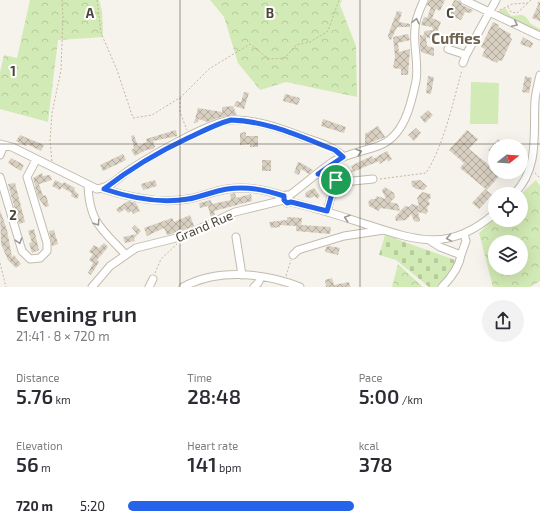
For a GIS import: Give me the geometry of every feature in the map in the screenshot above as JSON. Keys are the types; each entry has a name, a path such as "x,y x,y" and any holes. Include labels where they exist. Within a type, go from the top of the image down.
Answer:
{"street":[{"path":"287,198 343,157 380,146 392,137 401,126 408,114 416,78 416,18 424,0"},
{"path":"464,0 540,36"},
{"path":"463,63 496,0"},
{"path":"448,49 466,55"},
{"path":"519,187 531,169 534,150 535,98 540,75"},
{"path":"104,189 153,155 219,123 231,120 244,121 295,134 335,150 343,157"},
{"path":"0,155 2,145 97,189 104,189 122,195 156,201 188,199 227,189 248,187 264,189 406,237 429,240 456,237 464,234 488,218"},
{"path":"0,177 22,251 30,259 40,258 48,251 47,243 27,177 36,160"},
{"path":"318,174 343,182 373,180"},
{"path":"327,211 336,180"},
{"path":"88,185 89,200 95,220 125,254"},
{"name":"Grand Rue","path":"92,287 110,266 125,254 136,248 181,237 235,212 287,198"},
{"path":"293,255 298,250 344,236 384,230"},
{"path":"442,287 450,279 460,263 466,241 464,234"},
{"path":"236,237 242,275"},
{"path":"429,240 440,247 461,255"},
{"path":"183,287 215,277 242,275 285,281 300,287"},
{"path":"254,287 261,277"},
{"path":"149,287 153,279"}],"path":[{"path":"52,167 53,156 50,141 52,113 61,70 63,16 62,0"},
{"path":"97,0 101,33 117,70 133,118 152,115 180,98 209,69 250,44 269,59 285,58 296,45 310,42 328,31 339,0"},
{"path":"498,11 514,4 528,2 531,0"},
{"path":"538,4 539,0"},
{"path":"507,7 511,12 517,13 525,8 528,2"},
{"path":"373,180 426,173 432,164 444,129 463,63"},
{"path":"180,98 180,112 191,136"},
{"path":"531,169 540,178"},
{"path":"153,279 161,259 175,246 181,237"},
{"path":"285,281 293,255"},
{"path":"0,263 6,287"}],"green space":[{"path":"30,0 99,0 102,11 103,37 58,40 48,122 0,109 0,72 4,55 17,58"},
{"path":"210,0 342,0 340,5 356,46 357,97 286,82 260,90 238,63 224,17"},
{"path":"505,8 511,16 522,15 526,17 531,24 540,29 540,33 505,17 506,15 496,12"},
{"path":"471,82 499,83 498,124 470,124"},
{"path":"536,180 540,186 540,281 530,287 493,287 490,275 528,275 528,235 488,235 488,268 479,233 488,225 488,227 528,227 528,187"},
{"path":"385,235 458,261 449,276 438,287 429,287 396,260 379,255"},
{"path":"398,264 423,287 392,287"}],"building":[{"path":"429,0 445,0 440,11 436,9 432,18 441,22 434,40 426,37 427,46 434,48 434,56 421,52 420,48 420,35 423,36 425,31 433,30 432,27 421,25 424,17 427,18 431,7 427,5"},
{"path":"454,0 459,1 462,5 473,10 471,13 465,12 461,20 448,15"},
{"path":"540,1 540,21 532,18"},
{"path":"397,11 402,12 399,22 410,24 410,27 397,27 391,40 389,39 388,35"},
{"path":"493,22 499,25 498,27 511,34 510,37 512,39 502,61 499,60 497,63 482,56 485,49 481,47"},
{"path":"408,34 410,40 398,43 399,52 410,49 408,75 401,75 401,69 393,68 395,57 393,37"},
{"path":"523,37 533,43 531,48 520,44"},
{"path":"428,76 434,77 431,94 426,93"},
{"path":"525,76 532,78 529,93 522,92"},
{"path":"244,92 249,93 244,109 234,106 236,101 241,102"},
{"path":"285,94 300,98 298,105 283,101"},
{"path":"233,106 237,115 221,117 207,122 199,119 198,122 194,123 198,108 222,112 222,107"},
{"path":"428,110 433,115 425,123 420,117"},
{"path":"323,119 346,127 344,133 321,126"},
{"path":"378,126 385,137 365,145 365,134"},
{"path":"416,128 421,133 414,141 408,135"},
{"path":"176,130 177,136 153,141 155,147 153,149 146,150 135,156 131,150 134,148 131,136 134,135 138,146 147,142 146,139"},
{"path":"467,130 478,139 469,149 488,164 488,179 497,179 488,187 487,190 460,168 464,163 449,150"},
{"path":"246,132 246,136 258,136 258,147 250,147 250,144 240,145 240,133"},
{"path":"20,135 44,145 41,151 27,144 26,146 16,141"},
{"path":"387,151 392,159 388,162 387,159 380,164 379,161 348,174 349,176 337,175 337,172 353,170 351,166 372,156 373,159"},
{"path":"123,154 126,160 103,171 100,165"},
{"path":"11,158 24,165 21,171 8,163"},
{"path":"262,160 271,160 271,171 262,171"},
{"path":"298,162 313,170 309,174 301,169 299,175 294,173"},
{"path":"42,173 43,176 50,175 52,180 39,184 43,196 46,195 49,206 45,207 38,197 33,178"},
{"path":"55,180 63,184 64,182 75,188 74,190 79,195 77,199 71,196 72,193 61,187 60,190 52,186"},
{"path":"155,180 157,186 143,190 141,184"},
{"path":"420,180 427,186 424,190 416,189 412,186 411,181"},
{"path":"15,183 25,222 19,224 8,184"},
{"path":"385,187 394,193 395,197 390,202 398,204 400,211 381,208 378,211 369,206 368,202 371,199 375,199 377,196 386,199 382,190"},
{"path":"314,188 320,196 317,199 315,196 311,198 305,197 306,192"},
{"path":"485,189 488,192 488,199 479,209 472,203"},
{"path":"422,192 430,194 431,198 428,200 430,204 427,207 428,211 426,214 418,212 420,220 418,222 414,221 411,214 406,220 396,221 395,217 405,206 409,207 412,204 419,206 417,198"},
{"path":"235,193 236,198 251,194 252,201 214,211 215,216 211,218 208,206 200,208 199,203 211,200 212,204 231,200 230,194"},
{"path":"128,201 136,203 140,211 133,214 132,211 128,213 125,209 119,213 116,209"},
{"path":"0,210 7,230 12,257 14,255 21,264 16,268 8,260 1,244"},
{"path":"190,215 194,226 167,235 164,228 147,236 144,228 172,218 174,222"},
{"path":"287,217 302,218 301,225 331,227 330,234 296,231 296,226 280,225 280,227 271,228 269,222 287,220"},
{"path":"135,225 141,231 134,238 135,241 125,243 123,237 137,234 132,228"},
{"path":"34,229 39,250 32,253 29,243 32,242 28,231"},
{"path":"54,230 58,244 52,246 49,231"},
{"path":"104,243 108,247 97,260 99,262 91,275 88,273 93,263 89,260 93,254 89,252 94,245 99,248"},
{"path":"329,246 340,248 338,255 325,252 326,247"},
{"path":"332,278 334,285 349,282 350,287 326,287 325,280"}],"district":[{"name":"Cuffies","path":"456,38"}],"route":[{"path":"231,120 273,127 335,150 343,157 318,174 336,180 327,211 291,202 286,203 284,196 264,189 248,187 227,189 188,199 156,201 122,195 104,189 153,155 219,123 231,120"}]}
